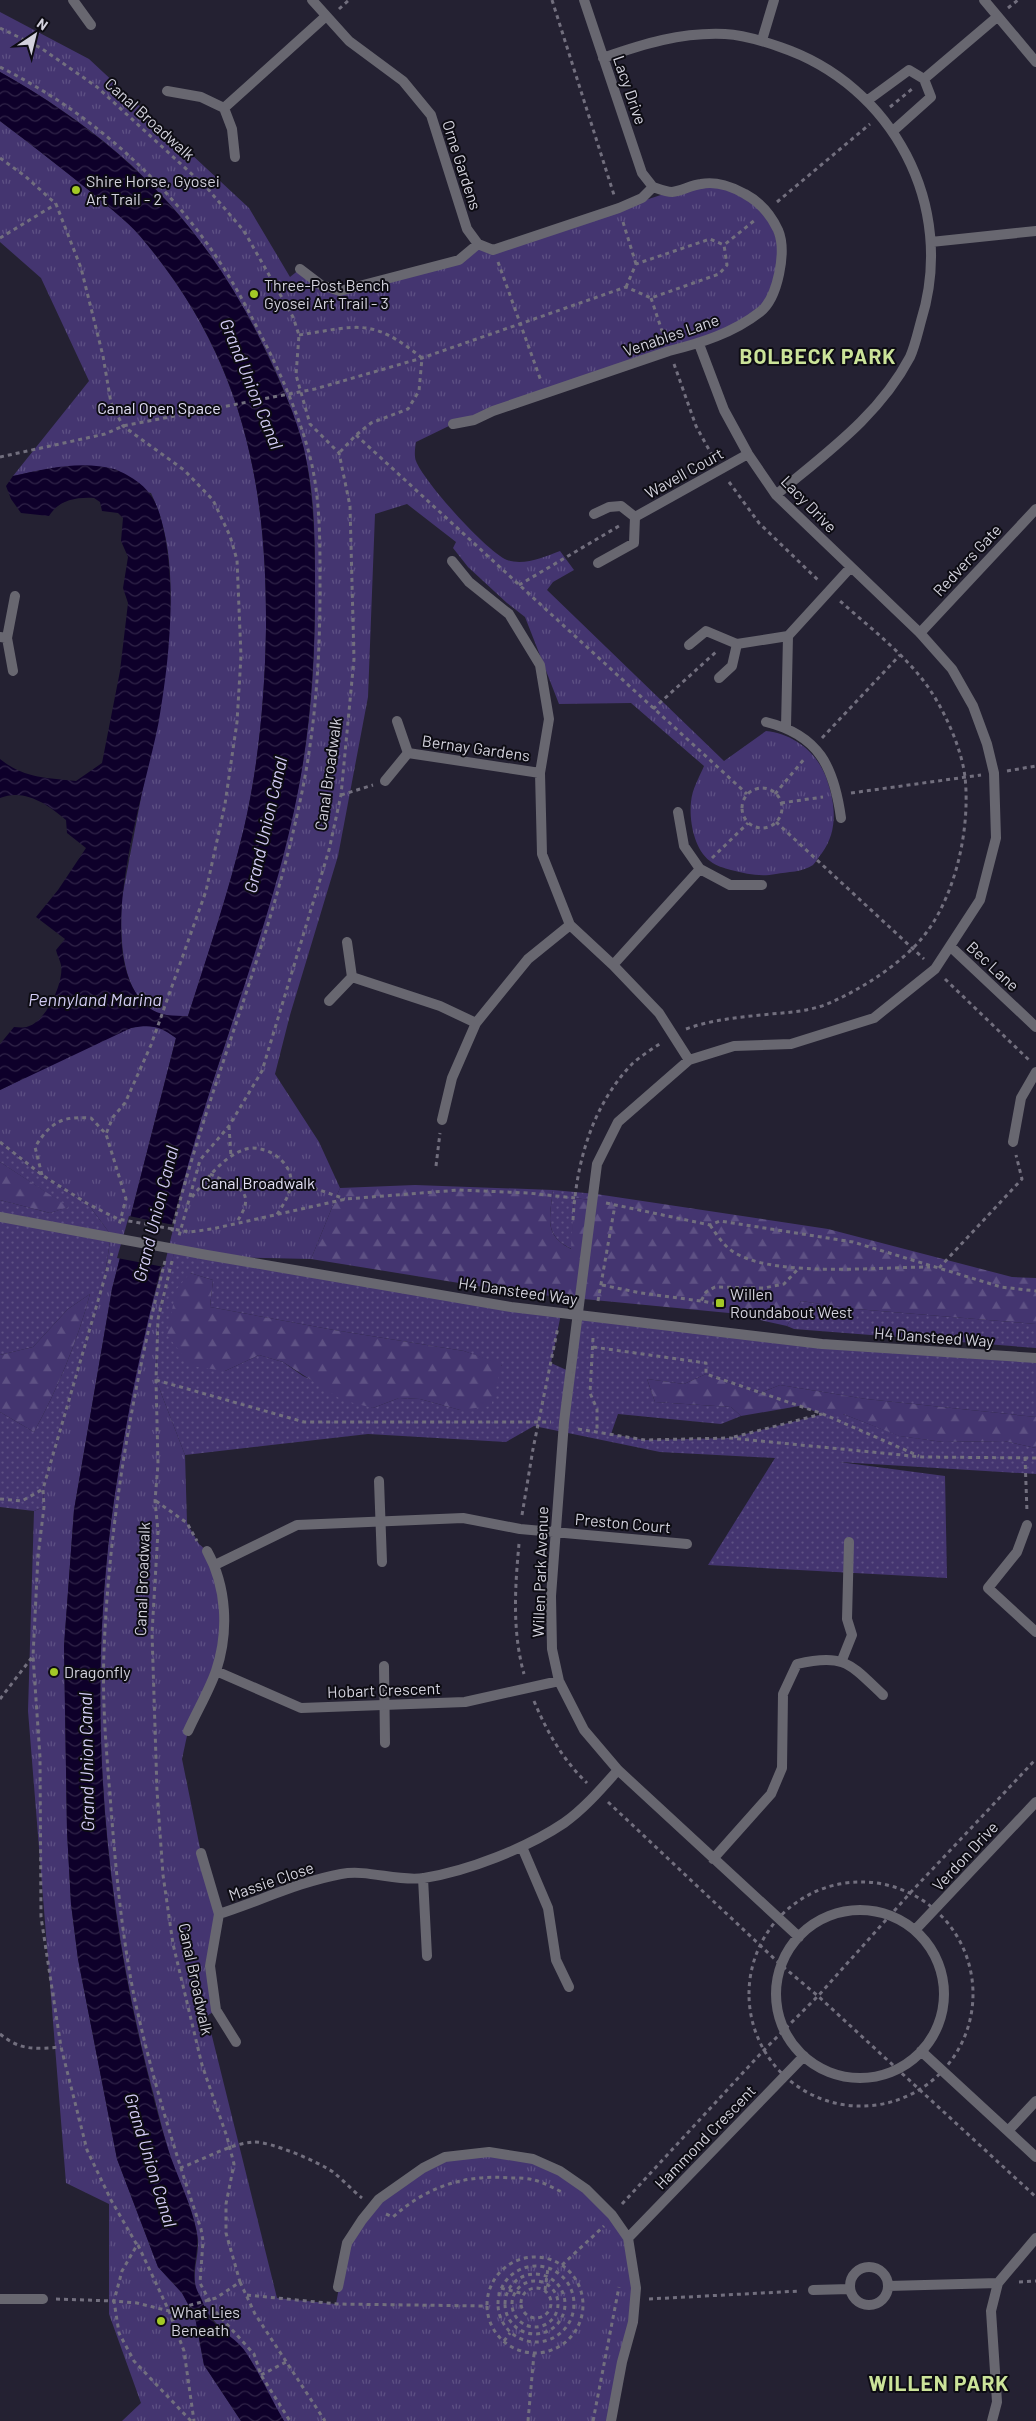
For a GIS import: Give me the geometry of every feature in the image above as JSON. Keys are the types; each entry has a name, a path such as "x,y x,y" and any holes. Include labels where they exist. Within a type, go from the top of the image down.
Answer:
{"street":[{"path":"74,0 91,25"},
{"name":"Orne Gardens","path":"312,0 325,17 349,41 403,81 431,115 467,229 478,244"},
{"name":"Lacy Drive","path":"584,0 642,173 653,187"},
{"path":"762,40 774,0"},
{"path":"984,0 1036,62"},
{"path":"224,108 325,17"},
{"path":"924,79 997,17"},
{"path":"603,58 649,42 686,35 726,34 762,40 803,54 837,75 868,100 893,131 910,160 924,201 931,242 928,298 910,356 878,406 838,443 776,495"},
{"path":"868,100 909,70 924,79 931,97 893,131"},
{"path":"167,91 201,97 224,108 232,129 235,157"},
{"name":"Venables Lane","path":"453,424 474,420 493,411 546,393 669,352 699,344 733,330 762,311 776,287 782,258 779,232 766,210 745,194 724,185 703,183 670,192 653,187"},
{"path":"300,269 321,285 340,291 460,260 478,244 493,250 618,208 642,198 653,187"},
{"path":"931,242 1036,231"},
{"name":"Lacy Drive","path":"689,1060 734,1046 791,1044 874,1018 934,969 951,947 980,900 996,838 994,773 987,744 973,706 952,669 920,632 776,495 748,454 724,410 699,344"},
{"name":"Wavell Court","path":"635,517 748,454"},
{"name":"Wavell Court","path":"594,514 609,507 621,506 635,517"},
{"name":"Redvers Gate","path":"920,632 1036,509"},
{"name":"Wavell Court","path":"598,562 634,543 635,517"},
{"name":"Bernay Gardens","path":"452,561 469,582 509,614 540,664 549,718 540,773 542,854 570,925 613,965 659,1013 689,1060"},
{"path":"786,727 788,636 851,567"},
{"path":"12,672 3,638 15,596"},
{"path":"689,645 706,631 733,642 788,636"},
{"path":"718,678 732,666 733,642"},
{"name":"Bernay Gardens","path":"397,720 408,754"},
{"path":"766,722 786,727 814,748 829,768 838,795 840,818"},
{"name":"Bernay Gardens","path":"408,754 540,773"},
{"name":"Bernay Gardens","path":"386,781 408,754"},
{"path":"678,812 684,846 700,869 730,885 762,886"},
{"path":"613,965 700,869"},
{"path":"442,1120 452,1078 476,1022 528,959 570,925"},
{"path":"347,942 352,977"},
{"name":"Bec Lane","path":"951,947 1036,1027"},
{"path":"352,977 440,1006 476,1022"},
{"path":"329,1001 352,977"},
{"name":"Willen Park Avenue","path":"689,1060 618,1122 597,1164 564,1425 551,1605 552,1649 559,1681 584,1730 618,1770 799,1937"},
{"path":"1013,1142 1021,1098 1036,1072"},
{"name":"H4 Dansteed Way","path":"0,1217 216,1257 511,1307 822,1344 1036,1358"},
{"path":"378,1481 382,1562"},
{"path":"215,1565 297,1525 463,1518 520,1529 556,1531"},
{"path":"1027,1525 1017,1552 988,1588 1036,1632"},
{"name":"Preston Court","path":"556,1531 687,1544"},
{"path":"842,1660 852,1635 847,1619 849,1542"},
{"path":"188,1731 216,1671 223,1638 223,1594 215,1565 207,1551"},
{"path":"713,1859 771,1794 782,1768 783,1694 798,1664 817,1660 842,1660 854,1668 883,1695"},
{"path":"384,1666 385,1743"},
{"name":"Hobart Crescent","path":"216,1671 301,1708 465,1702 559,1681"},
{"name":"Massie Close","path":"219,1914 272,1896 291,1886 343,1874 423,1878 463,1868 522,1847 565,1822 618,1770"},
{"name":"Verdon Drive","path":"915,1930 1036,1802"},
{"path":"522,1847 548,1908 556,1960 569,1987"},
{"name":"Massie Close","path":"201,1853 219,1914 210,1966 216,2010 236,2042"},
{"path":"423,1878 427,1956"},
{"path":"856,1910 890,1916 915,1930 933,1954 941,1972 944,1992 943,2005 936,2030 921,2052 896,2070 863,2078 830,2072 804,2056 785,2031 777,2001 777,1983 785,1956 799,1937 816,1923 840,1913 856,1910"},
{"path":"921,2052 1036,2157"},
{"name":"Hammond Crescent","path":"628,2238 804,2056"},
{"path":"1008,2131 1036,2101"},
{"path":"338,2287 347,2243 373,2206 402,2181 445,2157 489,2152 533,2159 560,2171 586,2189 612,2216 628,2238 636,2288 633,2322 622,2362 611,2421"},
{"path":"992,2421 997,2402 991,2311 998,2283 1036,2238"},
{"path":"868,2267 874,2268 884,2275 888,2286 883,2298 873,2304 861,2303 852,2294 850,2289 850,2282 856,2272 868,2267"},
{"path":"888,2286 998,2283"},
{"path":"813,2290 850,2289"},
{"path":"0,2299 43,2299"}],"path":[{"path":"552,0 636,264 626,287"},
{"name":"Canal Broadwalk","path":"0,28 41,48 97,88 207,188 244,231 293,317 299,335 296,376 310,424 338,454 350,506 354,659 341,795 329,850 262,1071 229,1126 200,1160 178,1241"},
{"path":"0,67 64,106 116,144 173,200 199,232 234,285 280,375 308,448 314,480 319,519 320,630 310,744 300,804 263,940 197,1143 170,1241"},
{"path":"724,246 924,79"},
{"path":"0,158 25,176 56,204 81,268 103,356 111,403 123,426 184,470 213,500 230,536 237,560 241,656 237,722 225,804 206,891 151,1045 125,1103 113,1117 106,1134"},
{"path":"0,238 56,204"},
{"path":"636,264 710,239 724,246"},
{"path":"0,457 105,434 123,426 215,410 316,389 422,358 626,287 651,298 719,274 727,265 724,246"},
{"path":"493,250 546,393"},
{"path":"651,298 696,426 720,470 759,523 829,591 900,655 932,693 953,733 965,777 965,825 958,868 941,910 913,948"},
{"path":"299,335 360,326 379,330 400,340 422,358"},
{"path":"338,454 356,435 371,423 408,409 419,391 422,358"},
{"path":"356,435 747,794"},
{"path":"519,584 635,517"},
{"path":"653,709 733,642"},
{"path":"776,794 814,748 900,655"},
{"path":"781,803 965,777"},
{"path":"341,795 386,781"},
{"path":"758,788 770,790 776,794 781,803 780,816 776,822 759,828 748,823 742,812 744,799 747,794 758,788"},
{"path":"776,822 913,948 1036,1067"},
{"path":"700,869 748,823"},
{"path":"42,1175 35,1147 44,1133 58,1122 70,1117 91,1118 106,1134 126,1199 117,1234"},
{"path":"436,1166 442,1120"},
{"path":"229,1126 231,1157"},
{"path":"0,1142 42,1175 88,1204 118,1219 189,1232 276,1216 346,1199 459,1190 528,1193 592,1200 710,1225 720,1221 853,1242 1001,1287 1036,1291"},
{"path":"939,1268 1022,1179 1013,1142"},
{"path":"190,1199 210,1174 231,1157 247,1149 266,1150 280,1158 289,1172 291,1180 287,1198 276,1216"},
{"path":"210,1174 239,1186 245,1197 246,1209 236,1224"},
{"path":"291,1180 346,1199"},
{"path":"598,1301 615,1205"},
{"path":"710,1225 720,1240 737,1255 766,1264 800,1268 933,1267"},
{"path":"112,1252 43,1489 44,1507 38,1556 33,1656 40,1757 41,1916 61,2047 87,2150 169,2311 184,2351 193,2421"},
{"path":"166,1259 144,1346 125,1453 113,1540 104,1653 106,1734 120,1909 134,1995 168,2131 202,2235 200,2283 215,2311 254,2354 261,2375 290,2421"},
{"name":"Canal Broadwalk","path":"173,1259 158,1318 156,1380 158,1464 155,1501 158,1531 152,1633 154,1728 163,1875 173,1944 202,2065 231,2148 234,2164 226,2204 226,2233 240,2282 255,2314 324,2421"},
{"path":"701,1301 706,1292 715,1287 764,1288 784,1284 800,1268"},
{"path":"602,1285 641,1293 724,1304"},
{"path":"593,1338 590,1393 597,1409 597,1432"},
{"path":"593,1346 706,1363 706,1374 823,1414 922,1457"},
{"path":"156,1380 304,1422 564,1425 645,1440 730,1438 922,1457 1036,1458"},
{"path":"730,1438 823,1414"},
{"path":"1025,1457 1027,1525"},
{"path":"0,1499 22,1501 43,1489"},
{"path":"155,1501 187,1523 199,1544 207,1551"},
{"path":"0,1700 33,1656"},
{"path":"562,2265 604,2227 763,2051 785,2031 1036,1758"},
{"path":"872,1882 911,1892 935,1910 952,1932 963,1950 970,1970 973,1992 972,2013 967,2034 958,2053 921,2090 902,2099 858,2105 832,2101 801,2088 785,2076 763,2051 753,2026 749,1999 752,1972 759,1942 776,1917 789,1904 824,1886 872,1882"},
{"path":"0,2034 14,2045 37,2049 61,2047"},
{"path":"180,2168 231,2148 254,2142 276,2147 312,2161 333,2172 373,2206 393,2218 411,2201 436,2188 465,2179 493,2176 533,2180 563,2193"},
{"path":"600,2220 607,2234"},
{"path":"137,2245 122,2271 114,2301 119,2333 134,2361 193,2421"},
{"path":"530,2256 550,2258 562,2265 579,2286 583,2302 580,2321 571,2336 555,2348 534,2354 518,2350 504,2341 490,2323 486,2306 488,2290 499,2272 514,2261 530,2256"},
{"path":"533,2266 548,2268 566,2280 572,2290 574,2302 573,2315 567,2327 558,2336 545,2342 519,2339 510,2333 501,2320 497,2308 501,2288 511,2274 521,2268 533,2266"},
{"path":"524,2294 520,2305 525,2314 530,2318 540,2318 548,2313 551,2298 545,2290 545,2283 548,2268"},
{"path":"533,2274 547,2277 560,2286 564,2295 566,2306 559,2324 551,2330 536,2334 523,2332 509,2319 505,2300 508,2290 523,2276 533,2274"},
{"path":"593,2421 620,2280"},
{"path":"43,2299 137,2303 169,2311 216,2298 240,2282"},
{"path":"526,2282 545,2283 553,2289 557,2296 558,2310 555,2317 550,2323 534,2328 519,2322 512,2308 515,2292 526,2282"},
{"path":"572,2290 579,2286"},
{"path":"501,2288 524,2294 535,2288 545,2290"},
{"path":"635,2300 813,2290"},
{"path":"246,2295 337,2304 486,2306"},
{"path":"519,2322 525,2314"},
{"path":"504,2341 510,2333"},
{"path":"535,2342 536,2334"},
{"path":"528,2421 534,2354"},
{"path":"261,2375 286,2362"}],"green space":[{"path":"0,12 89,59 249,208 290,277 300,269 340,291 459,260 478,244 493,250 670,192 724,185 767,210 782,258 762,311 733,330 453,424 416,442 415,457 421,471 457,515 485,544 507,560 520,562 534,560 560,551 574,570 553,582 547,590 724,761 766,731 794,740 810,752 822,768 832,796 833,825 831,835 822,853 813,865 805,869 770,875 743,873 712,863 696,842 691,817 693,793 704,766 631,703 559,704 525,617 468,567 453,548 456,542 407,504 375,514 368,697 338,856 290,1015 275,1074 319,1142 340,1188 311,1259 216,1257 175,1250 158,1319 156,1380 185,1455 187,1523 199,1544 207,1551 223,1593 216,1671 188,1731 182,1759 201,1853 219,1914 210,1966 216,2010 207,2016 277,2298 336,2304 347,2243 379,2199 445,2157 489,2152 533,2159 586,2189 628,2238 636,2288 611,2421 284,2421 222,2329 206,2310 196,2288 198,2240 196,2230 191,2209 171,2159 155,2100 125,1967 114,1899 102,1762 100,1694 102,1625 112,1512 142,1343 191,1152 270,902 298,790 309,718 313,669 315,620 314,517 310,478 297,424 261,340 230,285 205,247 177,212 147,180 114,150 79,123 0,72"},
{"name":"Canal Open Space","path":"0,121 35,147 129,224 174,281 202,326 224,372 241,420 253,469 261,520 265,573 266,628 263,704 254,779 244,828 218,923 188,1016 168,1016 152,1010 140,999 131,984 126,967 121,931 122,898 161,692 170,623 171,589 168,555 162,523 151,493 41,470 13,476 89,381 41,278 0,242"},
{"path":"143,1025 162,1028 176,1038 112,1289 74,1510 64,1646 67,1831 71,1904 78,1959 117,2159 158,2267 182,2293 195,2317 204,2365 241,2421 122,2421 141,2403 109,2314 109,2204 66,2183 28,1711 34,1511 44,1507 43,1489 103,1287 111,1235 88,1204 42,1175 0,1142 0,1090 103,1039"},
{"path":"0,1142 42,1175 88,1204 111,1235 103,1287 43,1489 44,1507 34,1511 0,1507 0,1412 34,1432 66,1365 90,1294 68,1309 33,1347 0,1355 0,1200 50,1213 68,1207 0,1162"},
{"path":"0,1162 69,1207 50,1213 0,1200"},
{"path":"415,1185 553,1190 550,1217 552,1231 562,1244 571,1249 574,1198 591,1200 596,1194 828,1229 1012,1277 1036,1278 1036,1324 856,1309 801,1301 787,1326 729,1313 521,1293 311,1259 340,1188"},
{"path":"553,1190 596,1194 591,1200 574,1198 572,1249 556,1238 552,1231 550,1217"},
{"path":"175,1249 561,1314 551,1363 571,1372 579,1315 671,1326 1036,1358 1036,1417 866,1399 780,1385 760,1393 706,1374 684,1384 647,1379 655,1402 731,1407 741,1416 721,1424 618,1414 611,1434 645,1440 730,1438 823,1414 843,1414 900,1436 943,1442 1004,1441 1036,1448 1036,1474 839,1462 945,1476 947,1578 708,1565 775,1458 660,1452 534,1426 506,1442 368,1434 185,1455 156,1380 158,1319","holes":["190,1273 213,1280 210,1307 464,1351 502,1365 460,1410 420,1399 399,1398 373,1408 303,1376 283,1362 259,1355 225,1371"]},
{"path":"190,1273 213,1280 210,1307 464,1351 502,1364 491,1406 460,1410 420,1399 399,1398 373,1408 342,1400 283,1362 259,1355 225,1371 191,1366 167,1335 176,1290"},
{"path":"90,1294 66,1365 34,1432 0,1412 0,1355 33,1347 68,1309"},
{"path":"801,1301 856,1309 1036,1324 1036,1348 794,1329 787,1326"},
{"path":"706,1374 760,1393 780,1385 866,1399 1036,1417 1036,1448 1004,1441 943,1442 899,1436 843,1414 823,1414 799,1406 741,1416 731,1407 655,1402 647,1379 684,1384"}],"water":[{"path":"0,72 44,98 122,157 157,190 188,226 244,308 267,354 297,424 304,449 310,484 315,553 314,639 309,715 298,791 276,884 190,1158 157,1283 138,1366 115,1493 106,1564 100,1707 108,1851 117,1923 130,1993 156,2106 168,2149 195,2223 197,2240 194,2272 195,2286 211,2319 239,2344 247,2354 284,2421 241,2421 204,2365 195,2317 182,2293 158,2267 117,2159 78,1959 71,1904 67,1831 64,1646 74,1510 112,1289 176,1038 155,1027 131,1028 0,1090 0,1044 14,1027 28,1026 41,1018 58,988 60,979 61,965 56,950 65,939 36,917 58,890 86,848 67,833 66,820 44,803 27,796 9,795 0,798 0,759 27,774 76,781 102,763 120,671 128,603 123,588 128,557 121,541 123,518 118,513 102,511 100,502 94,498 87,498 74,499 63,503 49,516 21,513 11,499 6,486 13,476 63,466 101,466 121,472 136,481 154,500 160,516 168,558 171,605 166,675 153,750 134,827 126,870 122,911 122,950 130,983 148,1007 167,1015 188,1016 232,875 254,779 263,703 266,628 265,573 261,520 253,468 241,419 224,372 202,325 174,280 135,230 91,192 0,121"}],"pier":[{"path":"129,1216 174,1225 164,1267 117,1258"}],"place":[{"name":"Shire Horse, Gyosei Art Trail - 2","path":"76,190"},
{"name":"Three-Post Bench Gyosei Art Trail - 3","path":"254,294"},
{"name":"Willen Roundabout West","path":"720,1303"},
{"name":"Dragonfly","path":"54,1672"},
{"name":"What Lies Beneath","path":"161,2321"}],"district":[{"name":"BOLBECK PARK","path":"818,357"},
{"name":"WILLEN PARK","path":"939,2384"}],"water label":[{"name":"Grand Union Canal","path":"251,384"},
{"name":"Grand Union Canal","path":"266,825"},
{"name":"Pennyland Marina","path":"95,1000"},
{"name":"Grand Union Canal","path":"156,1214"},
{"name":"Grand Union Canal","path":"87,1762"},
{"name":"Grand Union Canal","path":"150,2160"}]}
